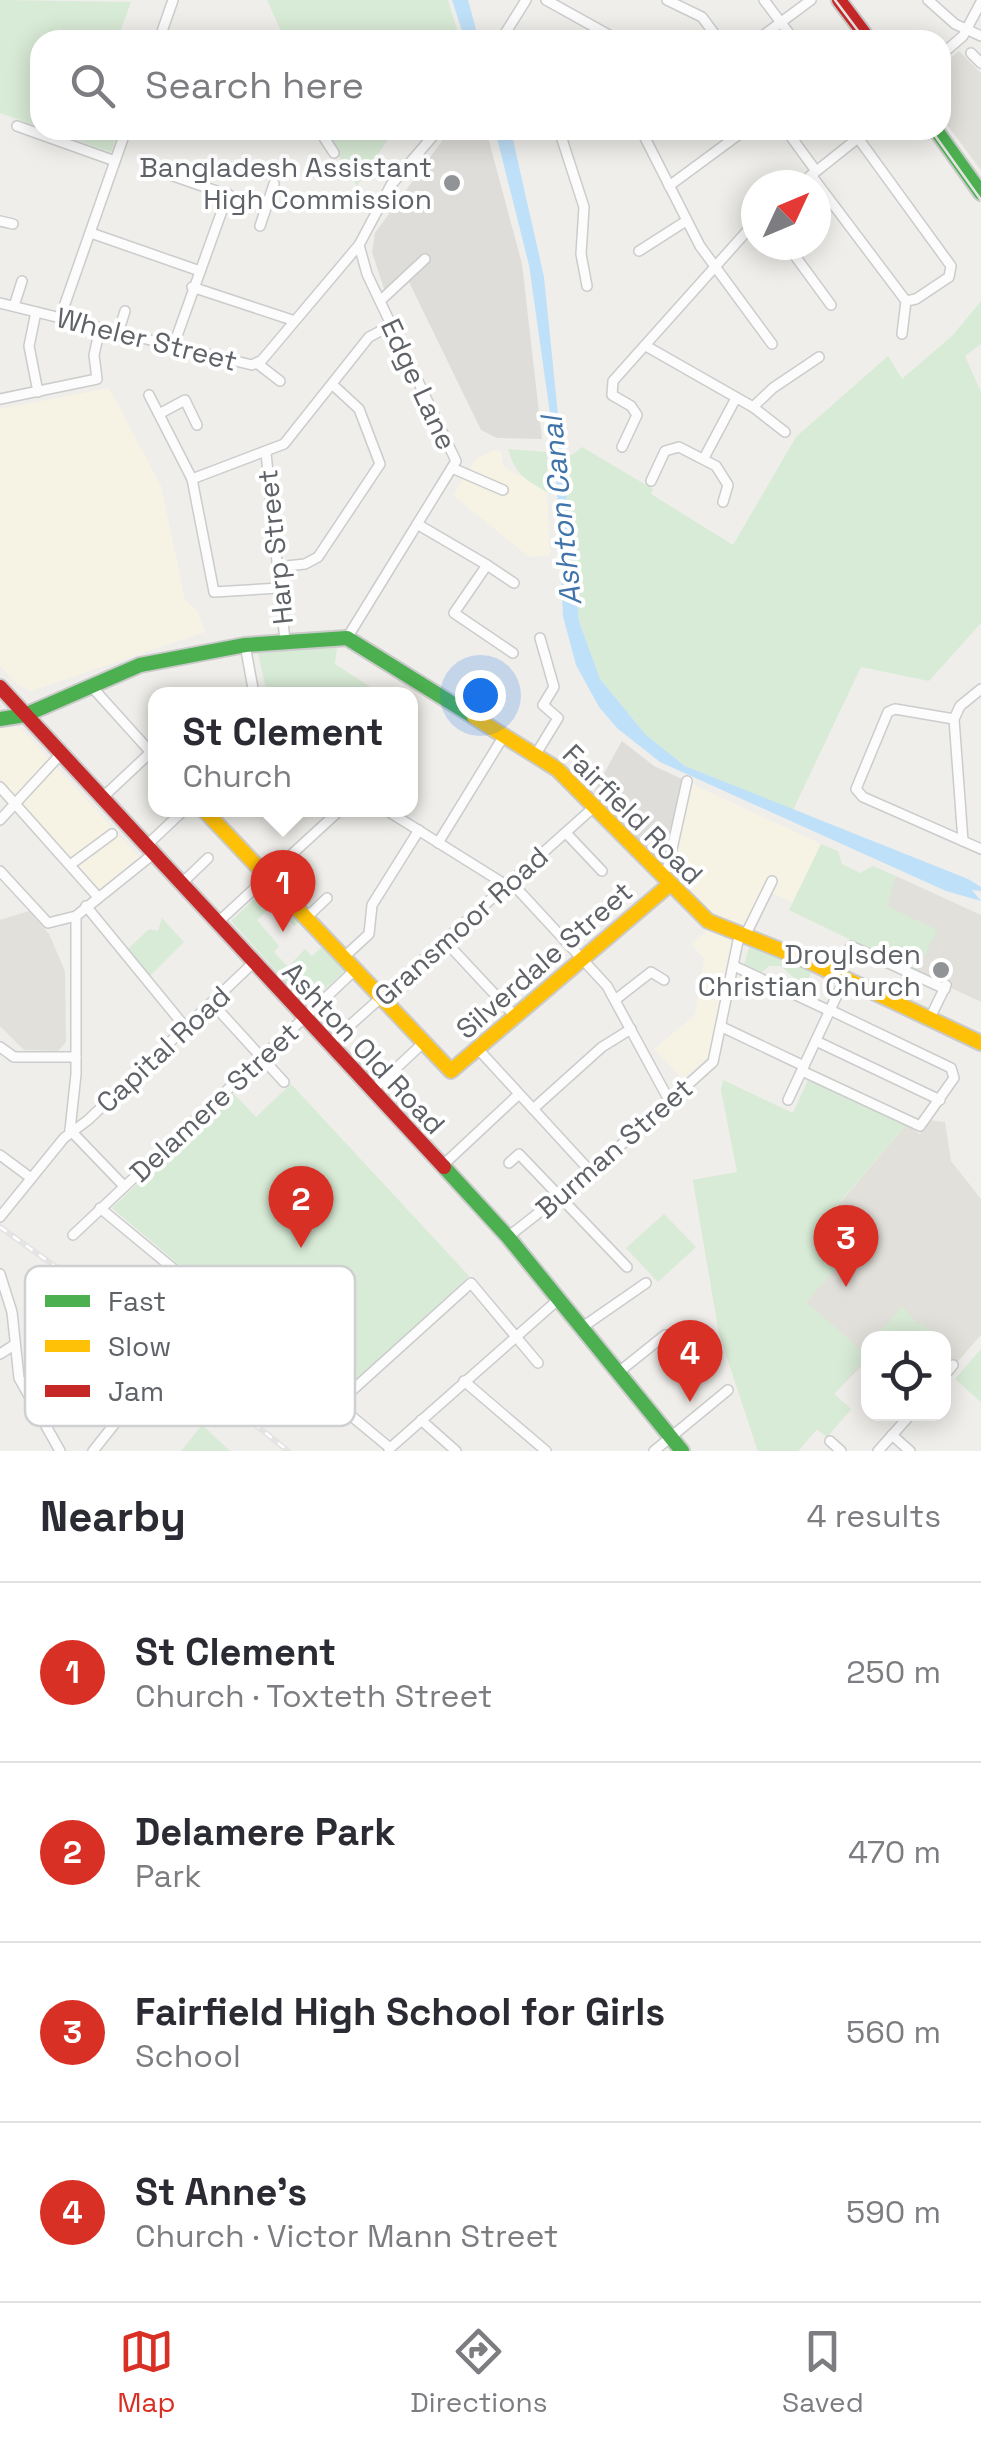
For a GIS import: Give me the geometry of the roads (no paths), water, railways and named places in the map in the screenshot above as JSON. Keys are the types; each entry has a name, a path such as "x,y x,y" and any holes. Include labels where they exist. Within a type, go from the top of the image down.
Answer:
{"main road":[{"path":"840,0 862,30"},
{"path":"943,140 981,193"},
{"path":"0,720 24,716 140,665 244,644 346,638"},
{"name":"Fairfield Road","path":"346,638 536,754 708,921 842,976 981,1043"},
{"name":"Ashton Old Road","path":"0,688 508,1236 682,1451"},
{"path":"211,817 422,1044"},
{"name":"Silverdale Street","path":"422,1044 451,1071 583,960 665,881"}],"street":[{"path":"162,30 173,0"},
{"path":"507,30 526,0"},
{"path":"546,0 600,30"},
{"path":"667,0 702,18 711,30"},
{"path":"764,0 787,30"},
{"path":"770,30 811,0"},
{"path":"928,0 967,31 981,36"},
{"path":"951,46 967,31 981,2"},
{"path":"970,53 981,63"},
{"path":"17,126 30,131"},
{"path":"57,140 116,161"},
{"path":"60,318 123,140"},
{"path":"325,140 334,154"},
{"path":"359,245 391,185 429,140"},
{"path":"566,140 586,218 581,254 588,286"},
{"path":"646,140 714,268 772,344"},
{"path":"669,186 731,140"},
{"path":"793,140 812,170"},
{"path":"818,170 855,140"},
{"path":"859,140 948,259 948,278 906,301"},
{"path":"162,172 265,208"},
{"path":"260,226 274,184"},
{"path":"173,347 197,270 228,194"},
{"path":"831,197 906,301 902,334"},
{"path":"0,221 13,224"},
{"path":"639,252 686,221"},
{"path":"91,233 197,270"},
{"path":"622,446 637,415 632,406 609,390 616,376 741,238"},
{"name":"Edge Lane","path":"346,638 456,461 380,302 359,245"},
{"name":"Wheler Street","path":"0,303 173,347 258,364 359,245"},
{"path":"380,302 425,259"},
{"path":"798,260 831,305"},
{"path":"14,306 22,281"},
{"path":"192,287 292,320"},
{"path":"118,333 125,310"},
{"path":"36,312 29,346 38,392"},
{"path":"192,479 284,444 369,336 392,325"},
{"path":"0,398 97,379 94,355 100,328"},
{"path":"646,346 753,407 786,432"},
{"path":"753,407 772,388 819,357"},
{"path":"258,364 280,382"},
{"path":"277,566 305,564 318,556 380,464 359,409 332,384"},
{"path":"149,395 192,479 214,592 279,588"},
{"path":"704,458 736,398"},
{"path":"159,414 185,400 197,426"},
{"path":"651,481 667,449 678,446 704,458 727,476 723,502"},
{"name":"Harp Street","path":"266,454 285,641"},
{"path":"452,468 503,490"},
{"path":"417,524 514,584"},
{"path":"488,565 454,614 513,652"},
{"path":"536,754 558,718 543,705 554,687 540,638"},
{"path":"244,644 253,687"},
{"path":"90,684 148,749"},
{"path":"981,689 955,714 895,709 888,712 856,789 863,796 981,850"},
{"path":"955,714 963,841"},
{"path":"438,842 505,734"},
{"path":"0,820 60,756"},
{"path":"101,799 148,759"},
{"path":"665,881 687,781"},
{"path":"0,788 98,897"},
{"name":"Gransmoor Road","path":"328,1045 594,807"},
{"path":"0,871 48,923 76,916 148,851 178,817"},
{"path":"216,924 332,817"},
{"path":"398,817 508,883 583,960 615,1000 670,1102"},
{"path":"344,958 369,934 372,905 419,830"},
{"path":"566,833 602,871"},
{"path":"70,865 112,834"},
{"path":"180,885 208,858"},
{"path":"734,966 951,1068 954,1078 920,1126 722,1028 734,966 741,937 772,881"},
{"path":"306,918 327,898"},
{"path":"86,906 186,1028"},
{"path":"76,916 76,1057 70,1130 124,1186"},
{"path":"444,940 515,1016"},
{"path":"788,1100 830,1011 854,946 945,987 930,1018"},
{"name":"Capital Road","path":"0,1217 70,1130 88,1120 252,964"},
{"name":"Delamere Street","path":"74,1235 354,970"},
{"path":"615,1000 651,972 664,980"},
{"path":"212,1004 284,1082"},
{"name":"Burman Street","path":"508,1236 562,1196 670,1102 716,1054 722,1028"},
{"path":"534,1109 602,1047 631,1029"},
{"path":"816,1041 940,1100"},
{"path":"371,1092 422,1044"},
{"path":"0,1048 14,1057 76,1057"},
{"path":"478,1050 591,1172"},
{"path":"442,1166 519,1094"},
{"path":"509,1164 519,1154 627,1267"},
{"path":"0,1155 30,1178"},
{"path":"100,1208 169,1266"},
{"path":"0,1274 12,1312 19,1378 25,1389"},
{"path":"584,1326 646,1282"},
{"path":"355,1388 471,1283 538,1364"},
{"path":"355,1421 389,1450 560,1298"},
{"path":"620,1371 666,1335"},
{"path":"0,1354 14,1346"},
{"path":"464,1381 546,1451"},
{"path":"654,1451 728,1390"},
{"path":"421,1420 456,1451"},
{"path":"878,1451 902,1421"},
{"path":"45,1426 59,1450"},
{"path":"93,1451 113,1426"},
{"path":"892,1435 910,1451"},
{"path":"830,1441 842,1451"}],"water":[{"path":"452,0 468,0 476,30 462,30"},
{"name":"Ashton Canal","path":"498,140 513,140 544,277 579,621 600,679 646,735 685,766 968,879 981,887 981,891 972,890 981,901 946,891 660,762 617,728 599,707 576,665 563,616 555,449 529,265"}],"tram line":[{"path":"835,0 858,30"},
{"path":"938,140 981,200"}],"railway":[{"path":"0,1227 55,1266"},
{"path":"257,1426 288,1451"}],"place":[{"name":"Bangladesh Assistant High Commission","path":"452,183"},
{"name":"St Clement","path":"283,932"},
{"name":"Droylsden Christian Church","path":"941,970"},
{"name":"Delamere Park","path":"301,1248"},
{"name":"Fairfield High School for Girls","path":"846,1287"},
{"name":"St Anne's","path":"690,1402"}]}
